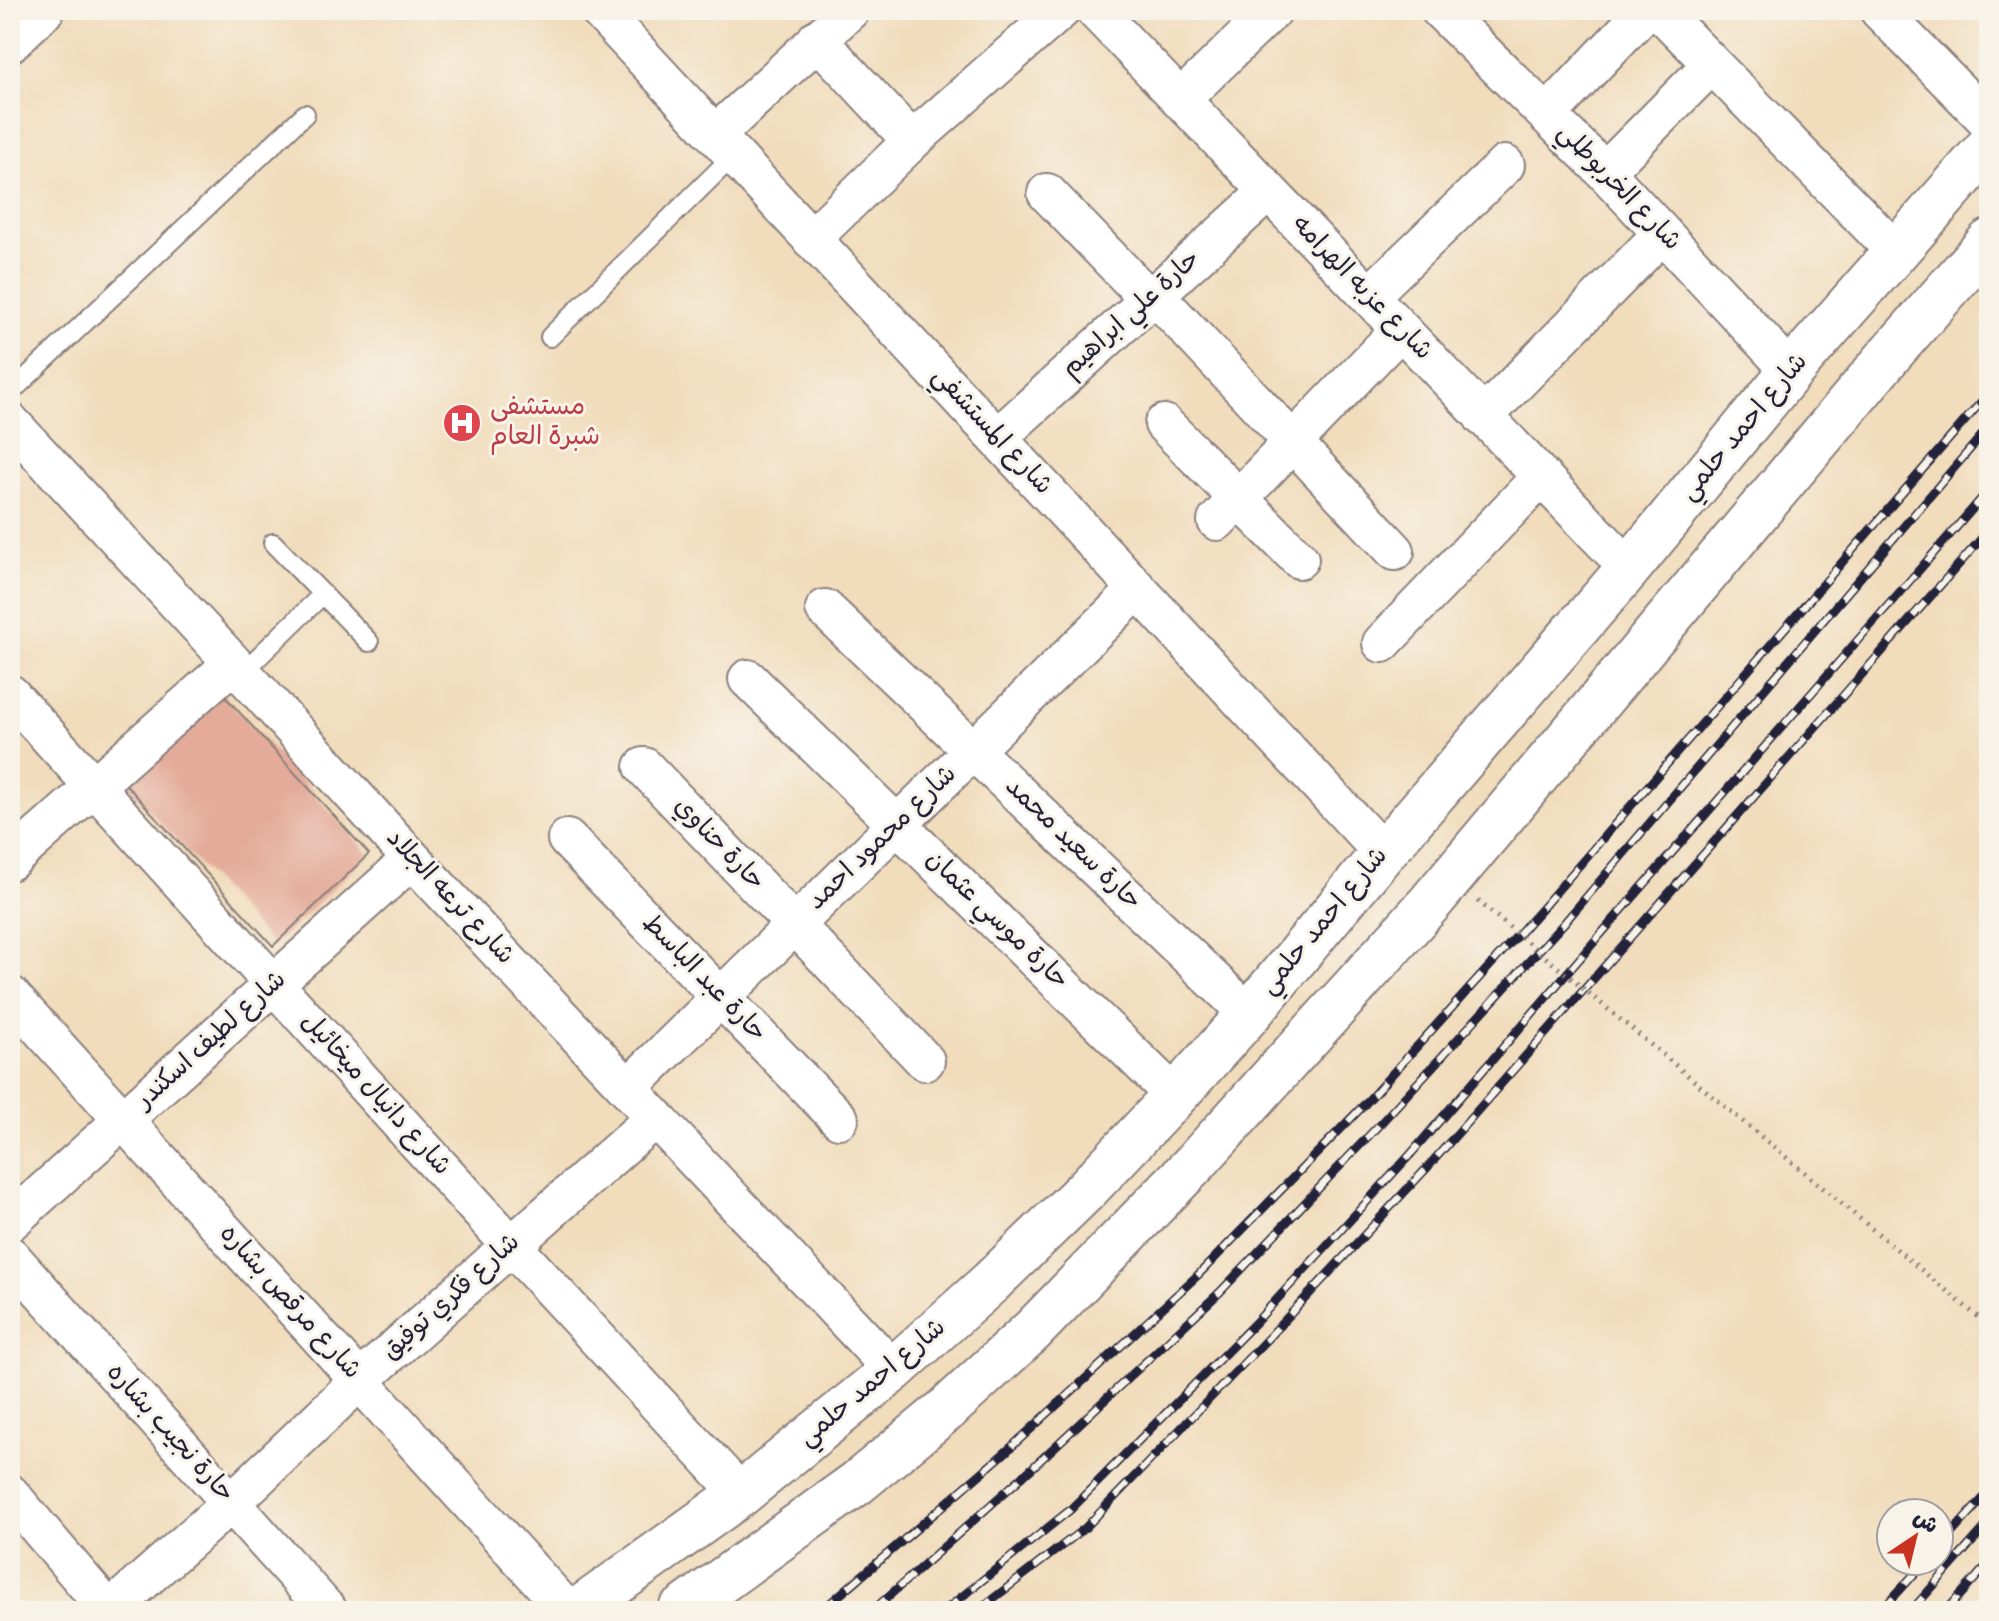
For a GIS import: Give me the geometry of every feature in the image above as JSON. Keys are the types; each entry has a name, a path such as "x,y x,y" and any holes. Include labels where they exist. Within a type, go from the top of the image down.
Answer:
{"main road":[{"name":"شارع احمد حلمي","path":"577,1611 741,1494 893,1370 1085,1191 1249,1014 1383,853 1629,568 1791,371 1989,146"},
{"path":"680,1611 857,1483 947,1409 1033,1330 1195,1163 1430,903 1876,370 1989,242"}],"street":[{"path":"10,43 45,10"},
{"name":"شارع المستشفي","path":"599,10 1383,853"},
{"path":"724,145 817,39 850,10"},
{"path":"811,239 912,141 1061,10"},
{"path":"1180,100 1273,10"},
{"name":"شارع الخربوطلي","path":"1440,10 1605,172 1791,371"},
{"path":"1547,115 1646,10"},
{"path":"1659,10 1895,251"},
{"path":"1879,10 1989,122"},
{"name":"شارع عزبه الهرامه","path":"1112,16 1180,100 1629,568"},
{"path":"817,39 912,141"},
{"path":"1605,172 1711,65"},
{"path":"1369,296 1505,165"},
{"name":"حارة علي ابراهيم","path":"997,438 1268,192"},
{"path":"1047,193 1152,297 1395,551"},
{"path":"1483,417 1662,234"},
{"path":"1228,510 1400,330"},
{"name":"شارع ترعه الجلاد","path":"10,422 412,859 893,1370"},
{"path":"1164,424 1228,510 1299,559"},
{"path":"1382,643 1541,477"},
{"name":"شارع محمود احمد","path":"628,1088 1137,590"},
{"name":"حارة سعيد محمد","path":"825,609 1249,1014"},
{"path":"10,861 238,668"},
{"name":"حارة موسي عثمان","path":"748,679 1175,1096"},
{"name":"شارع دانيال ميخائيل","path":"10,694 741,1494"},
{"name":"حارة حناوي","path":"644,767 925,1061"},
{"name":"حارة عبد الباسط","path":"567,839 839,1119"},
{"name":"شارع لطيف اسكندر","path":"10,1222 412,859"},
{"name":"شارع مرقص بشاره","path":"10,995 568,1611"},
{"name":"شارع فكري توفيق","path":"109,1611 231,1503 510,1244 656,1117"},
{"name":"حارة نجيب بشاره","path":"10,1256 328,1611"},
{"path":"10,1494 109,1611"}],"lane":[{"path":"10,393 305,114"},
{"path":"550,337 724,145"},
{"path":"273,543 369,642"},
{"path":"238,668 323,594"}],"path":[{"path":"1478,901 1989,1326"}],"building":[{"path":"219,690 369,854 273,946 120,778"}],"railway":[{"path":"821,1611 1007,1451 1198,1275 1365,1104 1543,907 1989,393"},
{"path":"872,1611 1031,1469 1220,1292 1380,1124 1565,922 1989,427"},
{"path":"944,1611 1070,1510 1257,1321 1410,1155 1989,490"},
{"path":"977,1611 1085,1528 1269,1337 1426,1169 1989,530"},
{"path":"1955,1529 1989,1492"},
{"path":"1911,1611 1989,1523"},
{"path":"1946,1611 1989,1563"},
{"path":"1881,1611 1912,1577"},
{"path":"1979,1611 1989,1600"}],"place":[{"name":"مستشفى شبرة العام","path":"462,423"}]}
